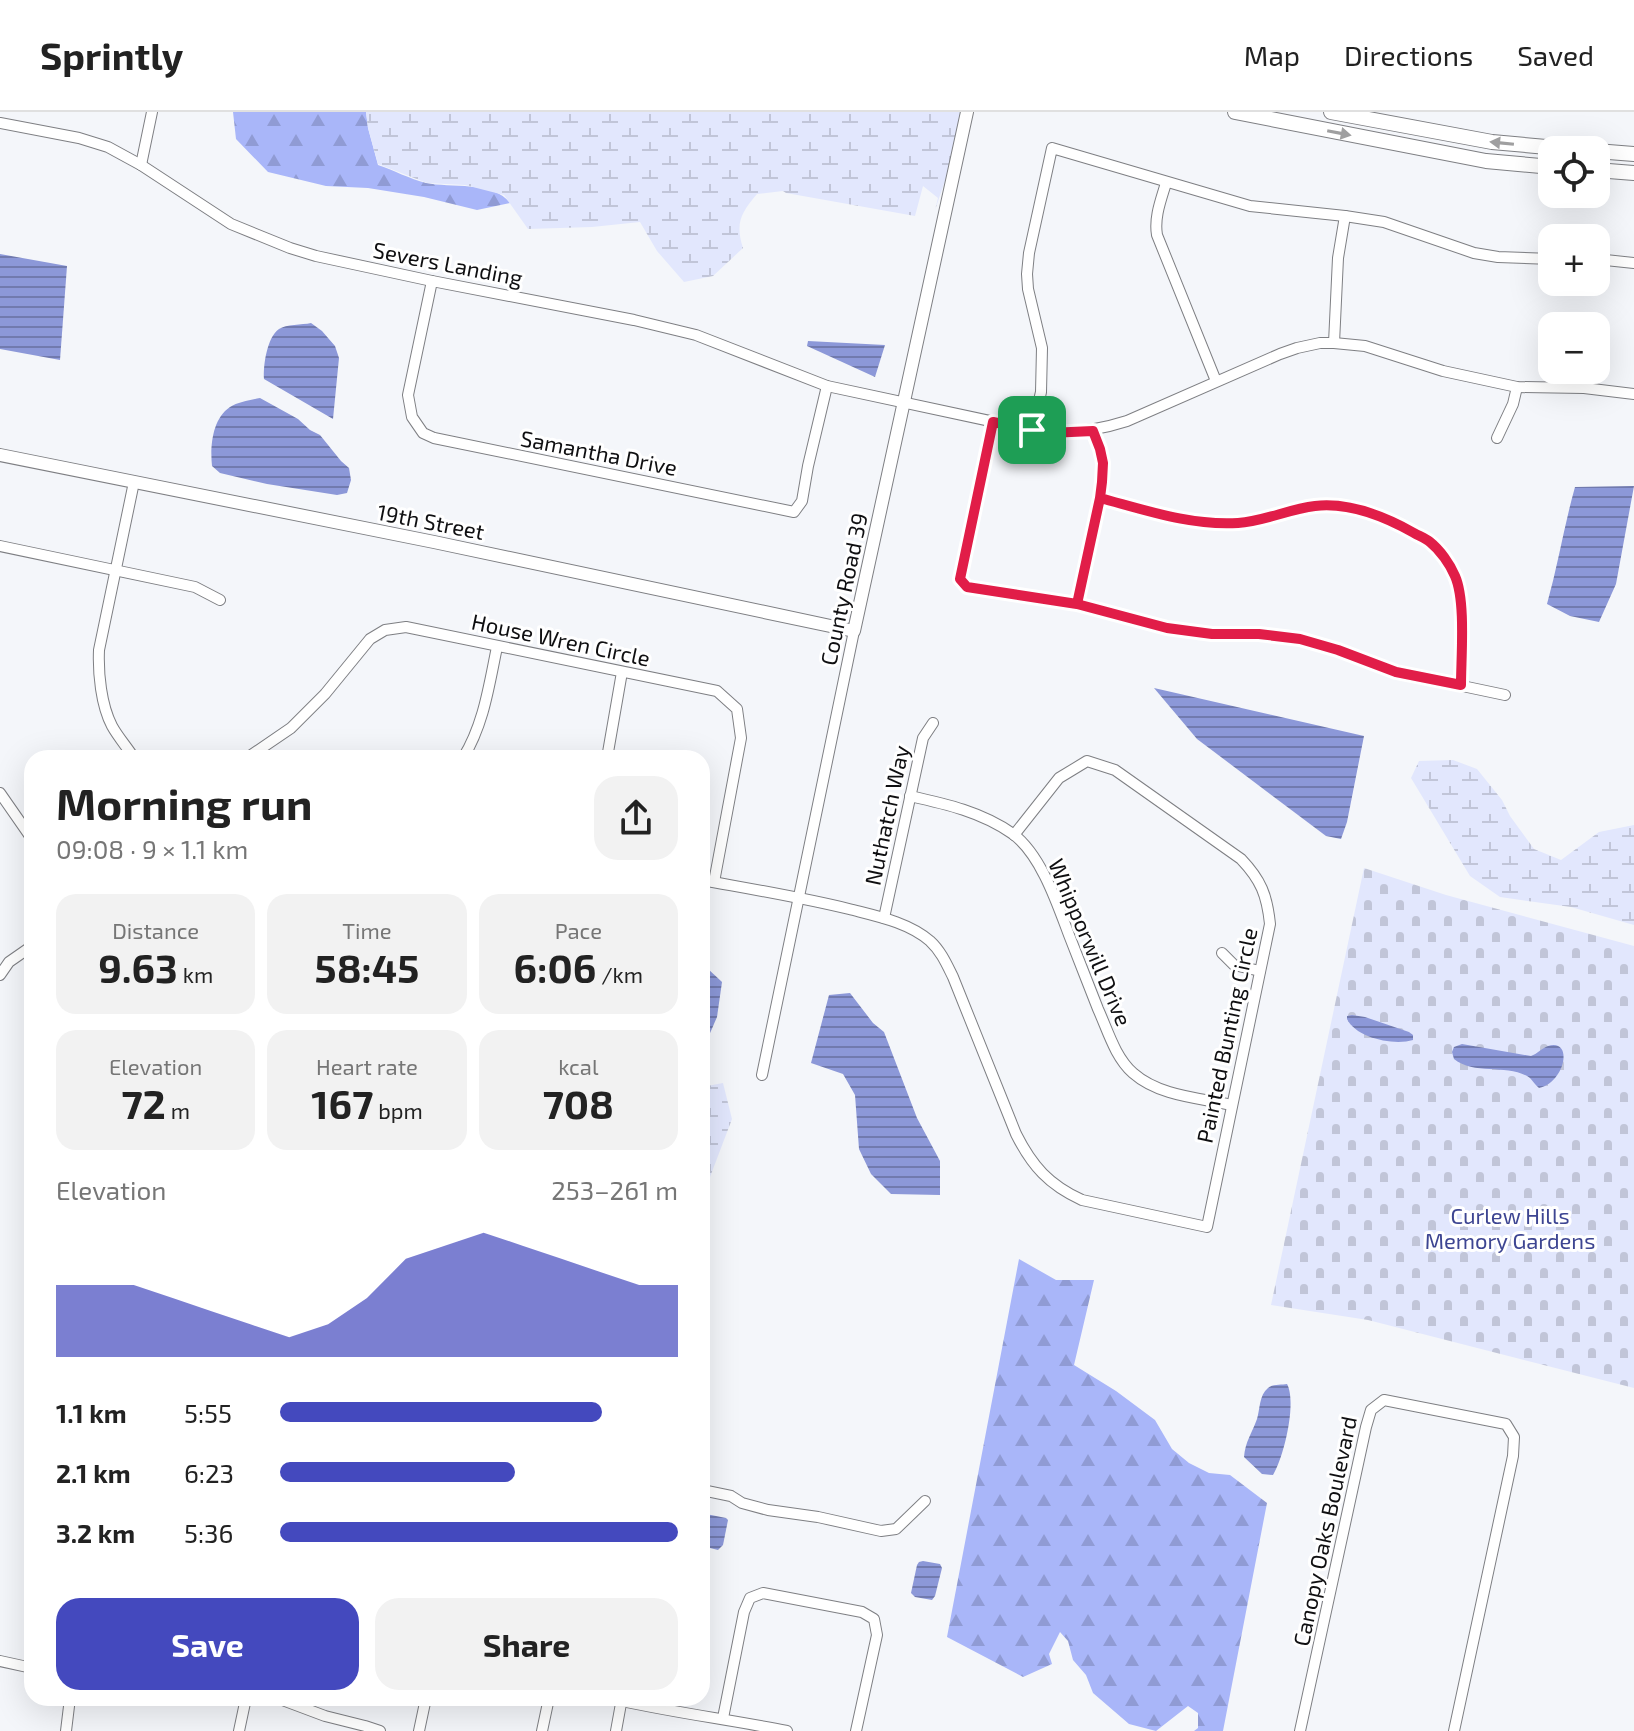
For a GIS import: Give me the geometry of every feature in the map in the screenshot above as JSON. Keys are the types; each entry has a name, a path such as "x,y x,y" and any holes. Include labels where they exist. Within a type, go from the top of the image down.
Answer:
{"main road":[{"path":"1235,112 1486,161 1538,166"},
{"path":"1331,112 1492,142 1538,146"},
{"path":"1610,152 1634,154"},
{"path":"1610,171 1634,173"}],"street":[{"path":"141,165 152,112"},
{"name":"County Road 39","path":"762,1075 854,631 967,112"},
{"name":"Severs Landing","path":"0,123 79,138 108,147 231,224 316,256 634,320 696,335 827,386 1049,433 1093,431 1127,421 1297,348 1334,343 1365,346 1443,371 1517,387 1584,388 1634,394"},
{"path":"1032,430 1041,392 1042,348 1027,274 1052,148 1250,206 1384,222 1474,253 1538,258"},
{"path":"1166,183 1155,226 1157,235 1216,381"},
{"path":"1334,343 1338,258 1345,216"},
{"path":"1610,260 1634,263"},
{"name":"Samantha Drive","path":"432,281 408,395 412,417 423,433 434,438 794,512 802,501 827,386"},
{"path":"1497,438 1513,404 1517,387"},
{"path":"993,422 960,579 967,587 1077,604 1167,628 1300,639 1396,672 1505,695"},
{"path":"1077,604 1100,498 1103,463 1093,431"},
{"name":"19th Street","path":"0,455 854,631"},
{"path":"129,750 111,723 98,668 99,650 134,482"},
{"path":"1100,498 1184,519 1223,523 1260,520 1315,506 1344,506 1399,524 1429,542 1456,578 1461,611 1461,685"},
{"path":"0,546 195,587 220,600"},
{"name":"House Wren Circle","path":"259,750 291,728 325,694 370,639 385,630 406,627 717,691 737,709 741,738 710,872"},
{"path":"468,750 482,718 497,647"},
{"path":"608,750 622,672"},
{"name":"Nuthatch Way","path":"884,918 923,738 933,723"},
{"name":"Painted Bunting Circle","path":"884,918 930,941 945,959 1016,1134 1026,1155 1043,1176 1082,1200 1207,1227 1270,924 1268,902 1256,875 1241,859 1115,770 1087,761 1059,778 1014,835"},
{"name":"Whipporwill Drive","path":"910,796 979,816 1014,835 1031,855 1050,885 1114,1046 1133,1073 1157,1088 1232,1105"},
{"path":"1,797 24,828"},
{"path":"710,881 800,897 884,918"},
{"path":"0,975 9,962 24,952"},
{"path":"1222,953 1234,965 1260,971"},
{"name":"Canopy Oaks Boulevard","path":"1300,1731 1366,1427 1371,1410 1384,1400 1506,1424 1514,1437 1513,1456 1454,1731"},
{"path":"710,1492 768,1510 881,1531 896,1529 925,1501"},
{"path":"723,1718 744,1612 750,1598 763,1593 862,1612 874,1619 877,1635 856,1731"},
{"path":"0,1661 24,1666"},
{"path":"66,1731 69,1706"},
{"path":"239,1731 244,1706"},
{"path":"311,1706 325,1716 380,1731"},
{"path":"419,1731 424,1706"},
{"path":"542,1731 547,1706"},
{"path":"616,1731 621,1706"},
{"path":"647,1706 787,1731"}],"green space":[{"path":"233,112 366,112 378,165 426,183 494,191 510,203 477,210 368,188 326,186 268,172 236,139"},
{"path":"366,112 961,112 948,172 935,210 938,198 923,186 915,216 783,191 757,194 741,219 743,248 713,276 684,282 657,251 640,222 528,229 504,195 465,185 427,183 378,164"},
{"path":"1453,760 1477,769 1534,849 1561,860 1599,832 1634,825 1634,925 1571,907 1500,897 1470,876 1411,778 1419,761"},
{"name":"Curlew Hills Memory Gardens","path":"1364,868 1446,895 1634,946 1634,1388 1368,1320 1271,1305"},
{"path":"723,1083 732,1119 710,1177 710,1085"},
{"path":"1019,1259 1056,1280 1094,1280 1074,1365 1155,1420 1172,1449 1189,1463 1209,1473 1230,1475 1267,1503 1223,1731 1194,1731 1198,1728 1198,1713 1188,1706 1156,1731 1129,1724 1093,1693 1086,1675 1073,1660 1068,1641 1060,1632 1049,1654 1052,1664 1023,1677 947,1637"}],"shaded area":[{"path":"0,254 67,266 60,360 0,349"},
{"path":"311,323 335,346 339,358 333,419 264,379 267,352 275,333 286,326"},
{"path":"808,341 885,345 875,377 807,346"},
{"path":"260,398 320,435 349,468 351,480 347,493 337,495 267,484 220,473 212,466 212,442 219,419 233,405"},
{"path":"1634,486 1616,584 1599,622 1570,616 1547,604 1575,487"},
{"path":"1154,688 1364,736 1341,839 1326,836 1197,739"},
{"path":"710,971 722,982 717,1017 710,1033"},
{"path":"850,993 884,1032 917,1118 940,1161 940,1195 891,1194 871,1174 859,1149 855,1095 843,1074 811,1063 829,995"},
{"path":"1352,1015 1409,1032 1413,1040 1396,1042 1367,1036 1347,1019"},
{"path":"1462,1044 1531,1056 1556,1045 1561,1048 1563,1062 1555,1078 1539,1088 1522,1074 1462,1064 1454,1059 1452,1052 1454,1047"},
{"path":"1287,1384 1291,1403 1285,1443 1273,1475 1262,1474 1244,1457 1246,1447 1265,1391 1272,1386"},
{"path":"710,1515 728,1520 723,1545 718,1550 710,1548"},
{"path":"923,1561 940,1564 942,1568 932,1600 915,1597 911,1593 917,1565"}],"route":[{"path":"1032,430 993,422 960,579 967,587 1077,604 1100,498 1184,519 1223,523 1260,520 1315,506 1344,506 1399,524 1429,542 1444,559 1456,578 1461,611 1461,685 1396,672 1300,639 1167,628 1077,604 1093,527 1100,498 1103,463 1100,449 1093,431 1049,433 1032,430"}]}
